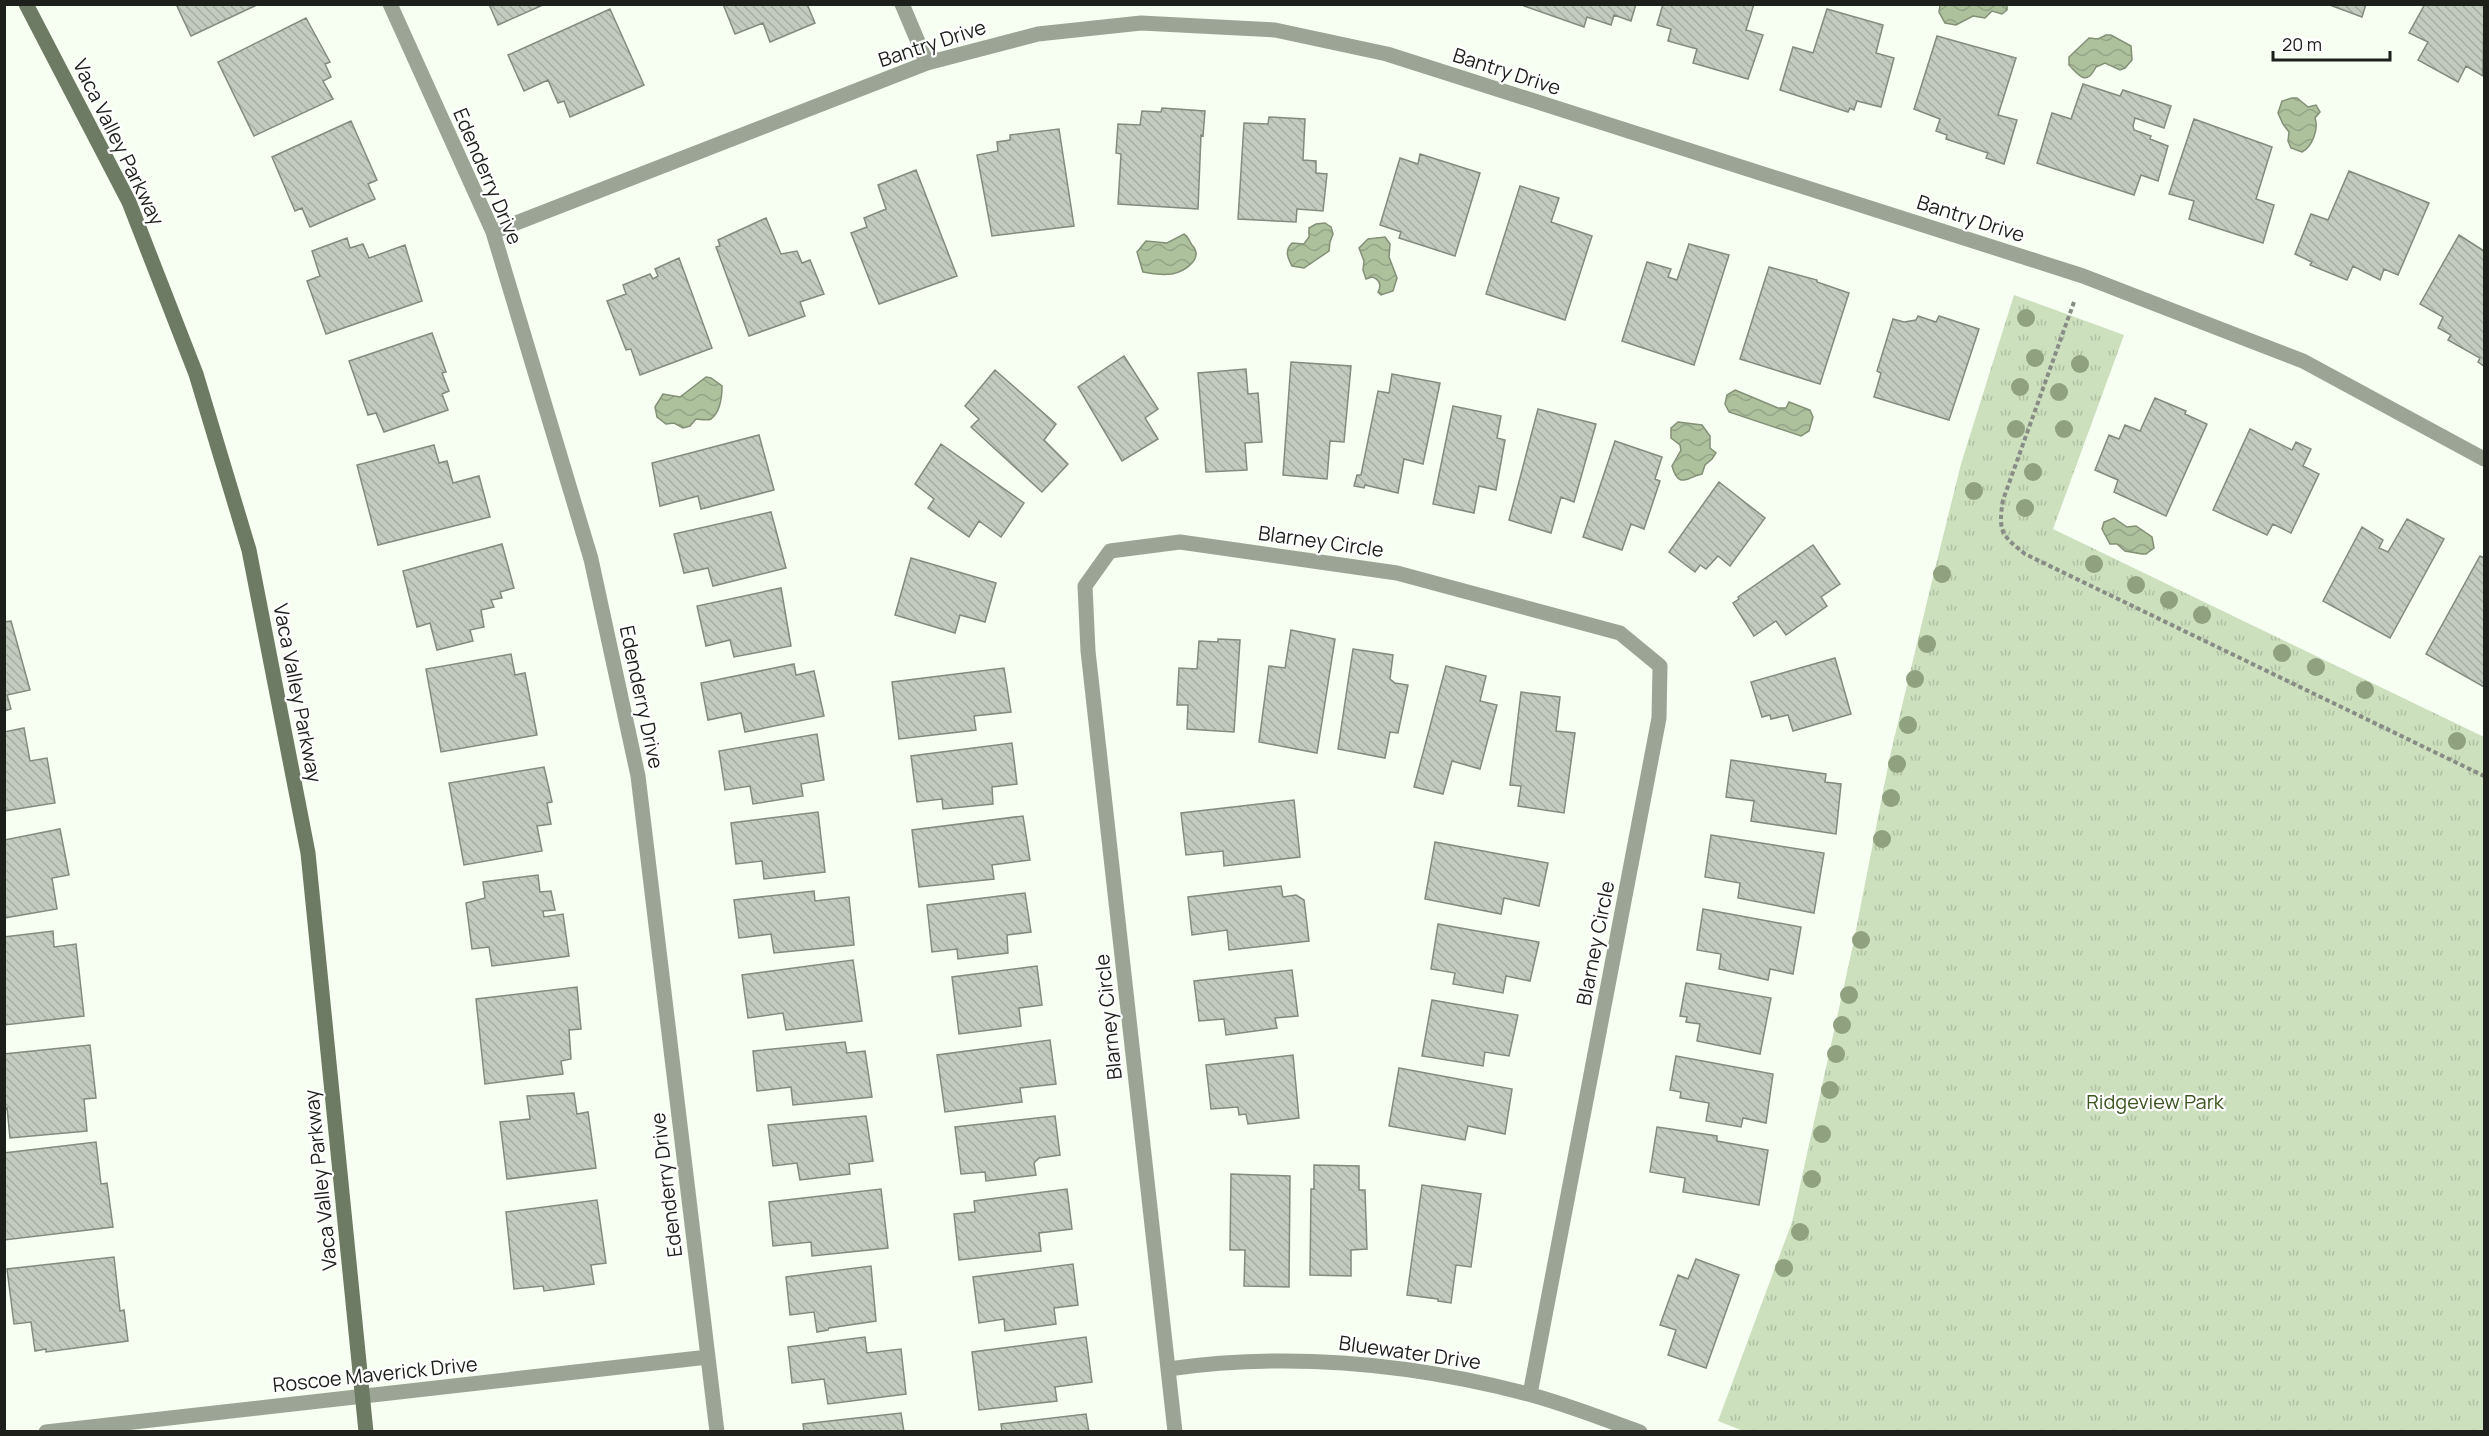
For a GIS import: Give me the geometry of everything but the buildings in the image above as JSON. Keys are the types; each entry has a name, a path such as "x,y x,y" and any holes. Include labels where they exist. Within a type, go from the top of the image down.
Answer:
{"street":[{"name":"Vaca Valley Parkway","path":"26,4 129,202 196,374 249,550 308,853 366,1431"},
{"name":"Edenderry Drive","path":"390,4 493,232 591,559 638,776 717,1431"},
{"path":"902,4 927,63"},
{"name":"Bantry Drive","path":"493,232 927,63 1038,34 1141,23 1275,30 1387,54 2083,276 2303,361 2484,459"},
{"name":"Blarney Circle","path":"1175,1431 1089,662 1084,586 1110,551 1180,542 1397,573 1620,633 1660,666 1659,718 1530,1394"},
{"name":"Roscoe Maverick Drive","path":"46,1431 708,1357"},
{"name":"Bluewater Drive","path":"1168,1368 1216,1362 1273,1359 1356,1363 1446,1374 1530,1394 1640,1431"}],"path":[{"path":"2083,276 2003,500 2000,520 2006,538 2025,554 2484,776"}],"green space":[{"name":"Ridgeview Park","path":"2014,295 2124,335 2053,529 2484,737 2484,1431 1746,1432 1718,1421 1792,1222 1853,945 1890,756 1961,464"}],"water":[{"path":"2007,4 2007,10 2002,14 1992,11 1985,18 1973,16 1956,25 1945,23 1939,12 1940,5"},
{"path":"2111,35 2131,46 2132,60 2120,70 2105,63 2096,67 2089,77 2082,77 2069,65 2069,57 2089,38 2098,39"},
{"path":"2297,98 2308,107 2316,105 2320,112 2315,118 2314,137 2306,150 2302,152 2291,148 2288,141 2289,132 2278,113 2282,101"},
{"path":"1325,223 1331,227 1333,234 1329,251 1304,268 1292,266 1288,249 1292,243 1304,244 1309,237 1309,228"},
{"path":"1184,234 1196,255 1188,267 1172,274 1143,272 1137,252 1146,241 1167,243"},
{"path":"1385,237 1390,244 1389,257 1397,278 1393,291 1381,295 1378,292 1380,285 1378,281 1372,277 1366,279 1363,270 1364,261 1359,248 1368,239"},
{"path":"706,377 722,386 718,408 711,419 696,419 690,426 683,428 674,423 666,424 657,417 655,407 663,394 680,397"},
{"path":"1735,390 1778,408 1786,408 1789,402 1810,410 1813,417 1809,431 1801,436 1729,412 1725,404 1727,395"},
{"path":"1678,422 1702,425 1710,436 1710,448 1716,453 1705,465 1702,474 1684,480 1678,478 1672,466 1681,450 1680,445 1671,438 1671,428"},
{"path":"2114,518 2127,527 2136,526 2152,537 2154,548 2142,554 2125,551 2117,544 2110,544 2102,529 2104,522"}]}
